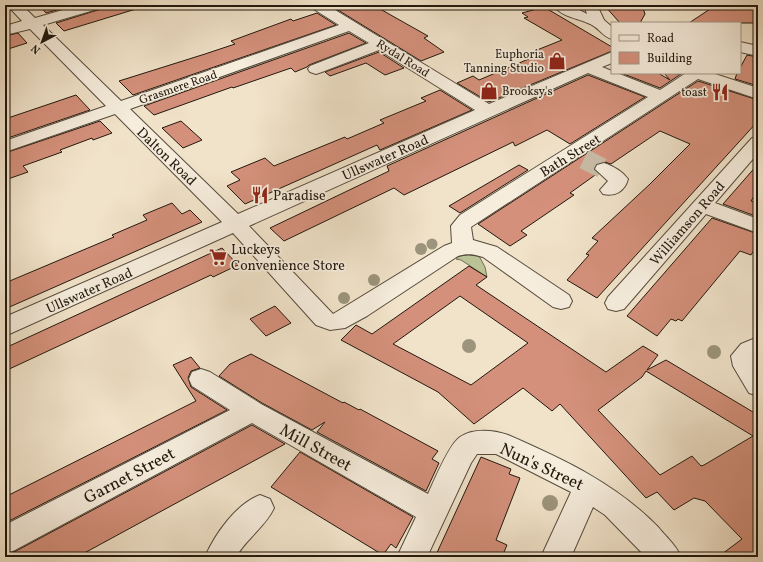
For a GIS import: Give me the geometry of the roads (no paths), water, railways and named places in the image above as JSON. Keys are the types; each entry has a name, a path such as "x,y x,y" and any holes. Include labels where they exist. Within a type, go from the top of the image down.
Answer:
{"street":[{"name":"Dalton Road","path":"14,5 235,225 315,312 324,319 330,322 337,322 361,310 451,251 463,247"},
{"path":"5,31 96,5"},
{"name":"Rydal Road","path":"317,5 488,111"},
{"path":"560,5 577,15 598,22 611,34"},
{"path":"591,5 598,22"},
{"name":"Grasmere Road","path":"5,147 351,26"},
{"path":"316,69 381,44"},
{"path":"741,47 758,51"},
{"name":"Ullswater Road","path":"5,328 488,111 611,57"},
{"path":"588,67 661,96"},
{"name":"Bath Street","path":"463,247 461,226 467,220 579,156 661,96 694,74"},
{"path":"699,74 758,94"},
{"name":"Williamson Road","path":"616,303 663,252 702,205 754,152"},
{"path":"604,169 618,179 617,183 610,190"},
{"path":"702,205 758,226"},
{"path":"463,247 474,247 490,252 561,301"},
{"path":"758,346 749,350 743,356 745,366 758,386"},
{"name":"Mill Street","path":"201,379 252,411 434,512"},
{"name":"Garnet Street","path":"5,540 252,411"},
{"name":"Nun's Street","path":"412,557 461,455 469,446 482,442 499,443 588,487 615,506 641,530 666,557"},
{"path":"556,557 588,487"},
{"path":"220,557 231,538 260,508"}],"tunnel":[{"path":"584,159 604,169"}],"place":[{"name":"Euphoria Tanning Studio","path":"557,61"},
{"name":"Brooksy's","path":"489,91"},
{"name":"toast","path":"720,92"},
{"name":"Paradise","path":"260,195"},
{"name":"Luckeys Convenience Store","path":"218,257"}]}
